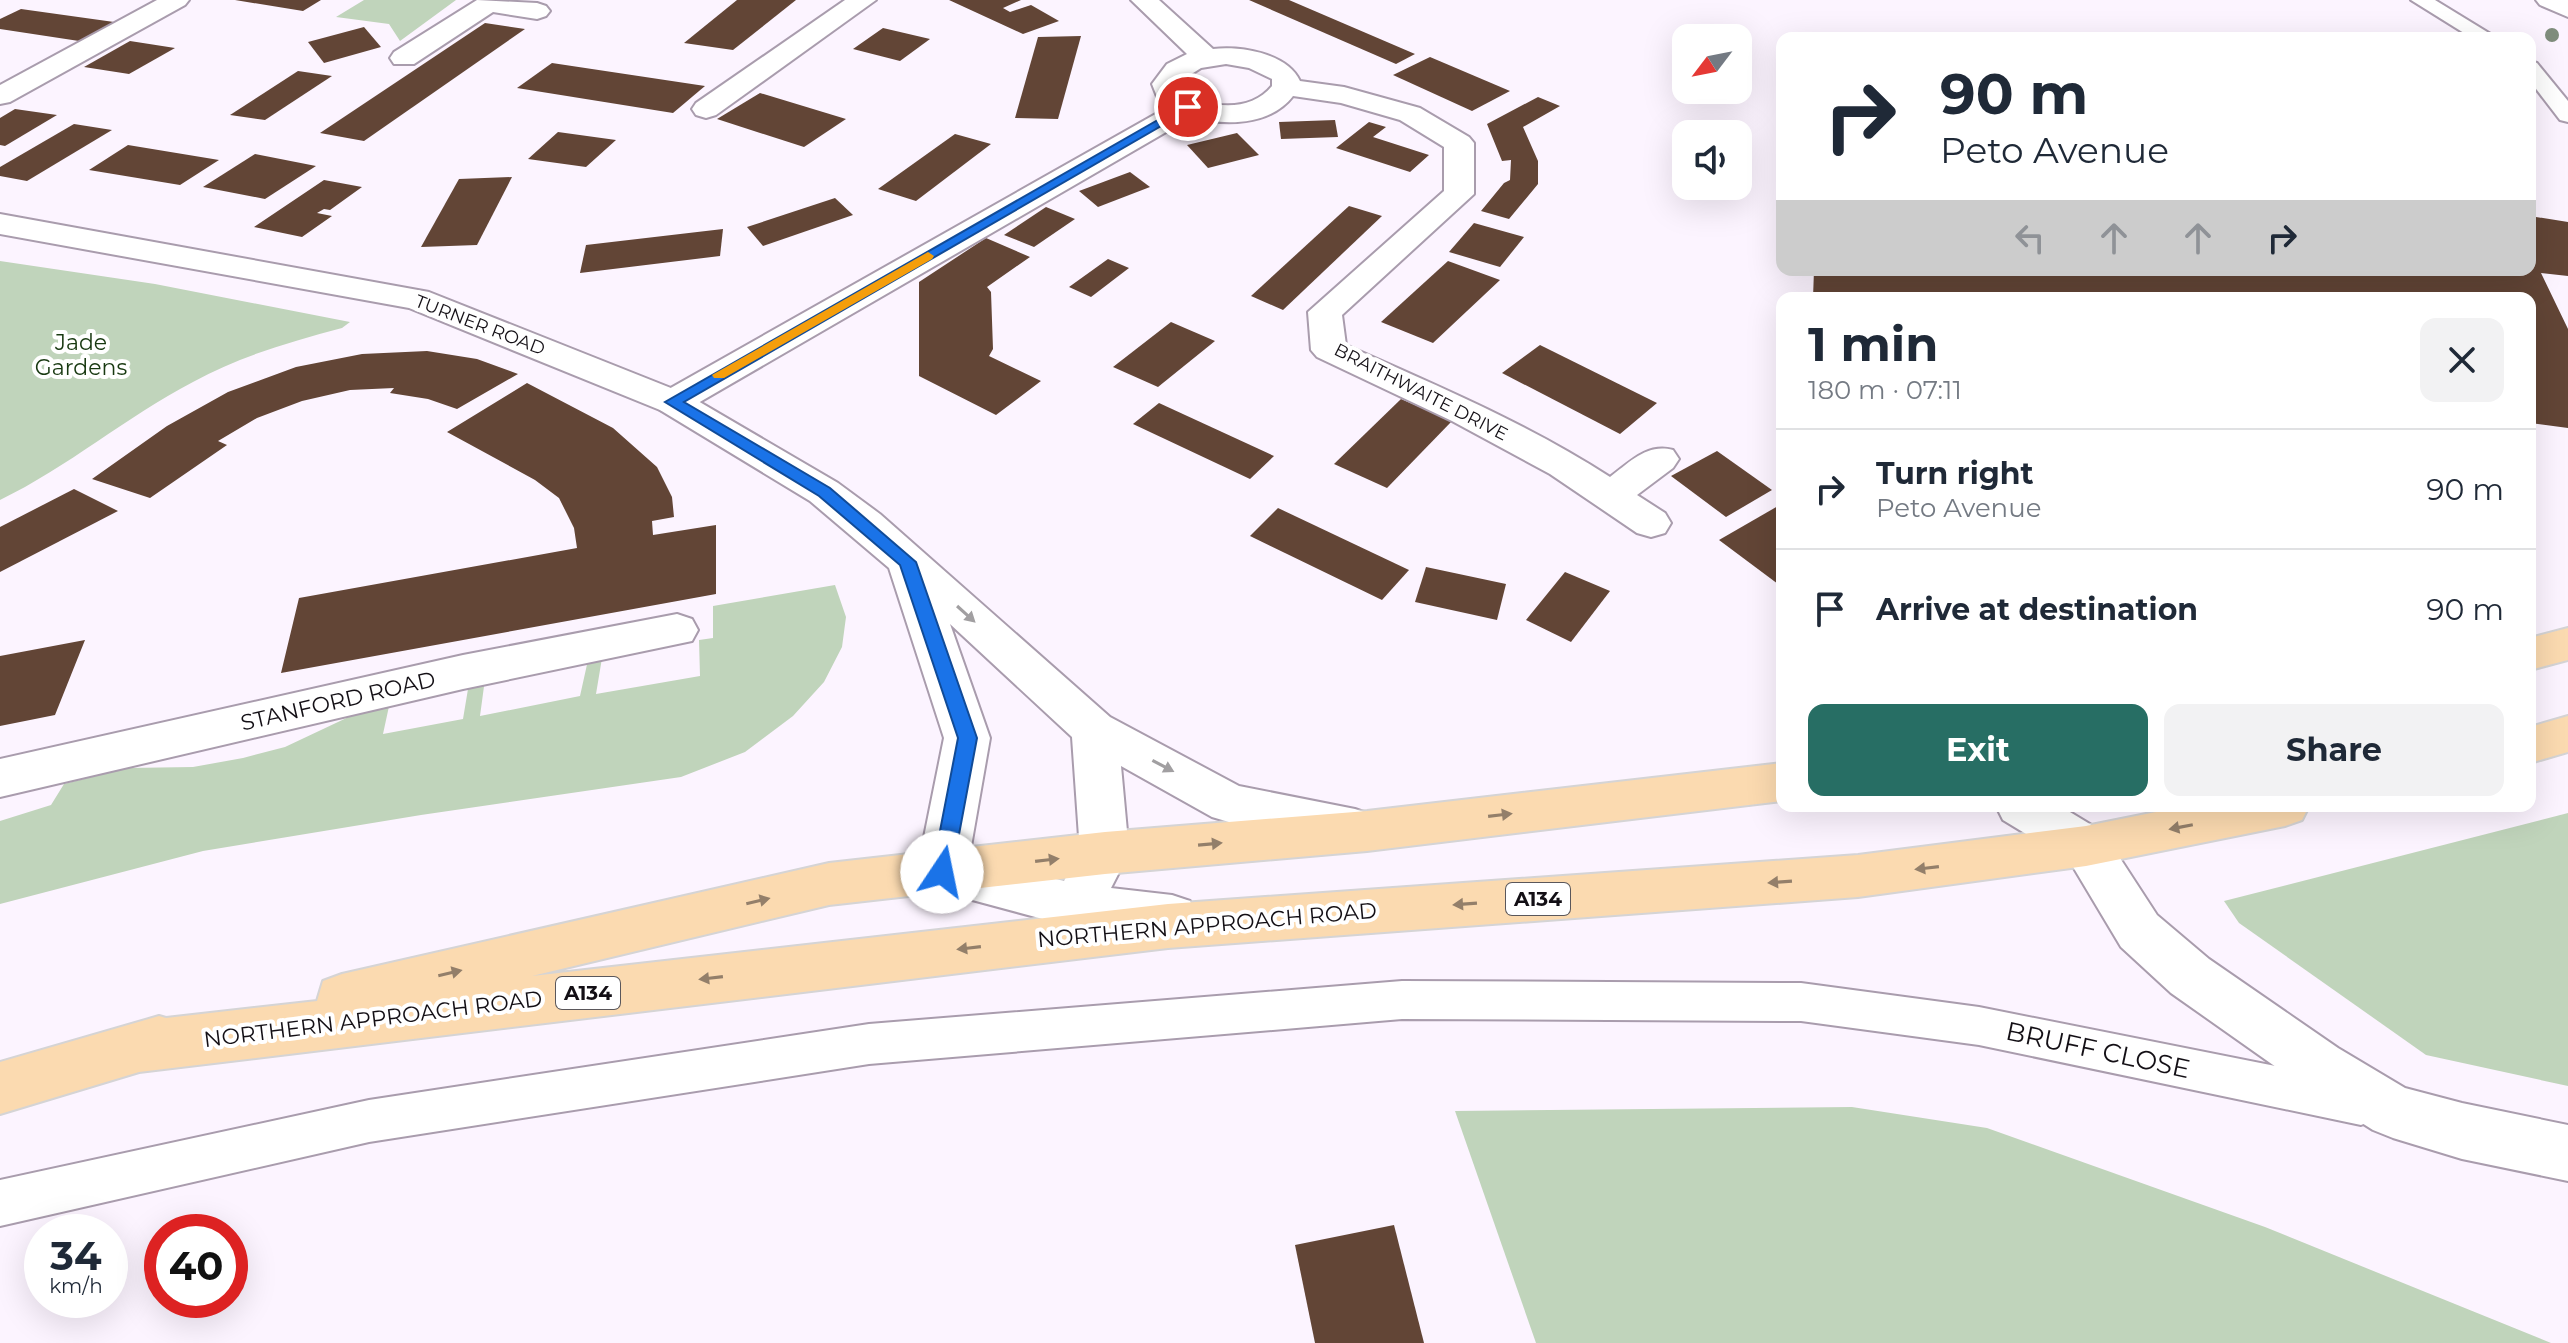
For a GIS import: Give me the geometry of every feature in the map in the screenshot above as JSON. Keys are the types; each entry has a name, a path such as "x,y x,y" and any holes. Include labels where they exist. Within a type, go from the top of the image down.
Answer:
{"main road":[{"path":"2536,652 2568,644"},
{"path":"2536,743 2568,734"},
{"name":"A134","path":"942,872 1105,853 1367,831 1776,783"},
{"name":"NORTHERN APPROACH ROAD","path":"129,1048 1061,922 1218,922 1858,876 2086,846 2255,812"},
{"name":"NORTHERN APPROACH ROAD","path":"0,1088 129,1048 829,884 942,872"}],"street":[{"path":"0,96 176,0"},
{"path":"706,109 778,66 834,17 863,0"},
{"path":"1144,0 1207,58"},
{"path":"2549,0 2568,9"},
{"path":"404,58 492,2 537,11"},
{"path":"1246,57 1263,62 1277,68 1284,77 1286,87 1279,97 1249,110 1228,113 1188,107 1168,93 1166,84 1178,68 1207,58 1246,57"},
{"name":"BRAITHWAITE DRIVE","path":"1286,87 1344,95 1410,114 1459,143 1459,194 1325,312 1329,350 1550,457 1651,523"},
{"path":"673,402 1188,107"},
{"name":"TURNER ROAD","path":"0,224 417,299 673,402 824,492 908,562 1094,730 1229,803 1367,831"},
{"path":"1610,496 1660,459"},
{"path":"908,562 967,738 942,872 1061,922 1105,853 1094,730"},
{"name":"STANFORD ROAD","path":"0,778 463,672 677,630"},
{"path":"1713,790 1776,796"},
{"name":"BRUFF CLOSE","path":"2031,812 2086,846 2139,931 2190,976 2319,1066 2393,1111 2462,1131 2568,1153"}],"lane":[{"path":"2421,0 2477,32"},
{"path":"2536,75 2568,115"},
{"name":"BRUFF CLOSE","path":"0,1203 369,1121 869,1044 1402,1000 1801,1002 1979,1026 2393,1111"}],"green space":[{"path":"364,0 456,0 400,41 389,24 336,17"},
{"name":"Jade Gardens","path":"0,261 155,284 350,322 342,328 266,350 211,373 168,396 49,473 0,500"},
{"path":"835,585 846,617 842,647 824,682 793,716 745,752 681,777 203,851 0,904 0,821 51,805 64,784 127,768 193,767 285,747 391,697 383,734 463,719 469,683 485,679 480,716 580,696 588,660 602,658 596,694 700,676 699,640 713,638 713,606"},
{"path":"2568,813 2568,1086 2426,1055 2239,923 2224,901"},
{"path":"1852,1107 1987,1128 2265,1227 2551,1343 1536,1343 1455,1111"}],"building":[{"path":"235,0 321,0 303,11"},
{"path":"737,0 796,0 733,50 684,43"},
{"path":"949,0 1021,0 1003,8 1010,12 1031,5 1059,21 1023,34"},
{"path":"1249,0 1289,0 1415,54 1396,64"},
{"path":"21,9 114,22 79,41 0,29 0,19"},
{"path":"485,23 525,29 364,141 320,133"},
{"path":"364,27 381,47 324,63 308,42"},
{"path":"883,28 930,39 900,61 853,49"},
{"path":"1081,36 1058,119 1015,118 1038,37"},
{"path":"130,41 175,48 129,74 84,67"},
{"path":"1430,57 1510,91 1472,111 1393,75"},
{"path":"552,63 705,86 673,113 517,88"},
{"path":"298,71 332,76 265,120 230,115"},
{"path":"760,93 846,119 804,147 717,119"},
{"path":"1538,97 1560,106 1523,127 1538,161 1538,184 1509,219 1481,211 1510,180 1511,160 1502,161 1487,124"},
{"path":"15,109 57,115 5,146 0,145 0,118"},
{"path":"1335,120 1338,137 1281,139 1279,122"},
{"path":"1369,122 1386,127 1373,137 1429,155 1410,172 1336,148"},
{"path":"74,124 112,130 27,181 0,176 0,167"},
{"path":"558,132 616,140 586,167 528,159"},
{"path":"1237,133 1259,155 1208,168 1187,145"},
{"path":"955,134 991,144 916,201 878,189"},
{"path":"128,145 219,160 180,185 89,170"},
{"path":"255,154 316,166 265,199 203,187"},
{"path":"1130,172 1150,187 1098,207 1079,191"},
{"path":"512,177 477,245 421,247 459,179"},
{"path":"324,180 362,187 330,210 317,213 332,216 302,237 254,227"},
{"path":"835,198 853,215 763,246 747,227"},
{"path":"1349,206 1382,216 1283,310 1251,296"},
{"path":"1046,207 1075,219 1034,247 1004,235"},
{"path":"2536,217 2568,222 2568,276 2541,273 2568,329 2568,428 2536,424 2536,292 1813,292 1814,276 2536,276"},
{"path":"1474,223 1524,237 1500,267 1449,252"},
{"path":"723,229 720,256 580,273 586,245"},
{"path":"986,238 1030,257 987,287 991,292 993,349 989,356 1041,381 996,415 919,376 919,282"},
{"path":"1108,259 1129,268 1091,297 1069,287"},
{"path":"1448,261 1500,280 1433,343 1381,322"},
{"path":"1171,322 1215,341 1158,387 1113,367"},
{"path":"1540,345 1657,403 1620,434 1502,373"},
{"path":"427,351 477,359 518,374 457,409 428,399 390,393 394,388 350,390 302,401 257,418 218,441 227,445 150,498 92,479 167,426 228,392 296,367 362,354"},
{"path":"527,383 613,428 657,467 672,497 674,517 652,521 653,535 716,525 716,594 281,673 299,598 577,548 574,528 559,498 535,480 447,432"},
{"path":"1401,399 1452,421 1387,488 1334,464"},
{"path":"1159,403 1274,456 1250,479 1133,424"},
{"path":"1717,451 1772,490 1726,517 1671,476"},
{"path":"74,489 118,511 0,572 0,527"},
{"path":"1776,507 1776,583 1719,540"},
{"path":"1278,508 1409,570 1382,600 1250,536"},
{"path":"1426,567 1506,584 1497,620 1415,602"},
{"path":"1565,572 1610,591 1571,642 1526,620"},
{"path":"85,640 55,715 0,726 0,656"},
{"path":"1394,1225 1424,1343 1315,1343 1295,1245"}],"slow traffic":[{"path":"719,375 928,256"}],"route":[{"path":"942,872 967,738 908,562 824,492 673,402 1188,107"}]}
